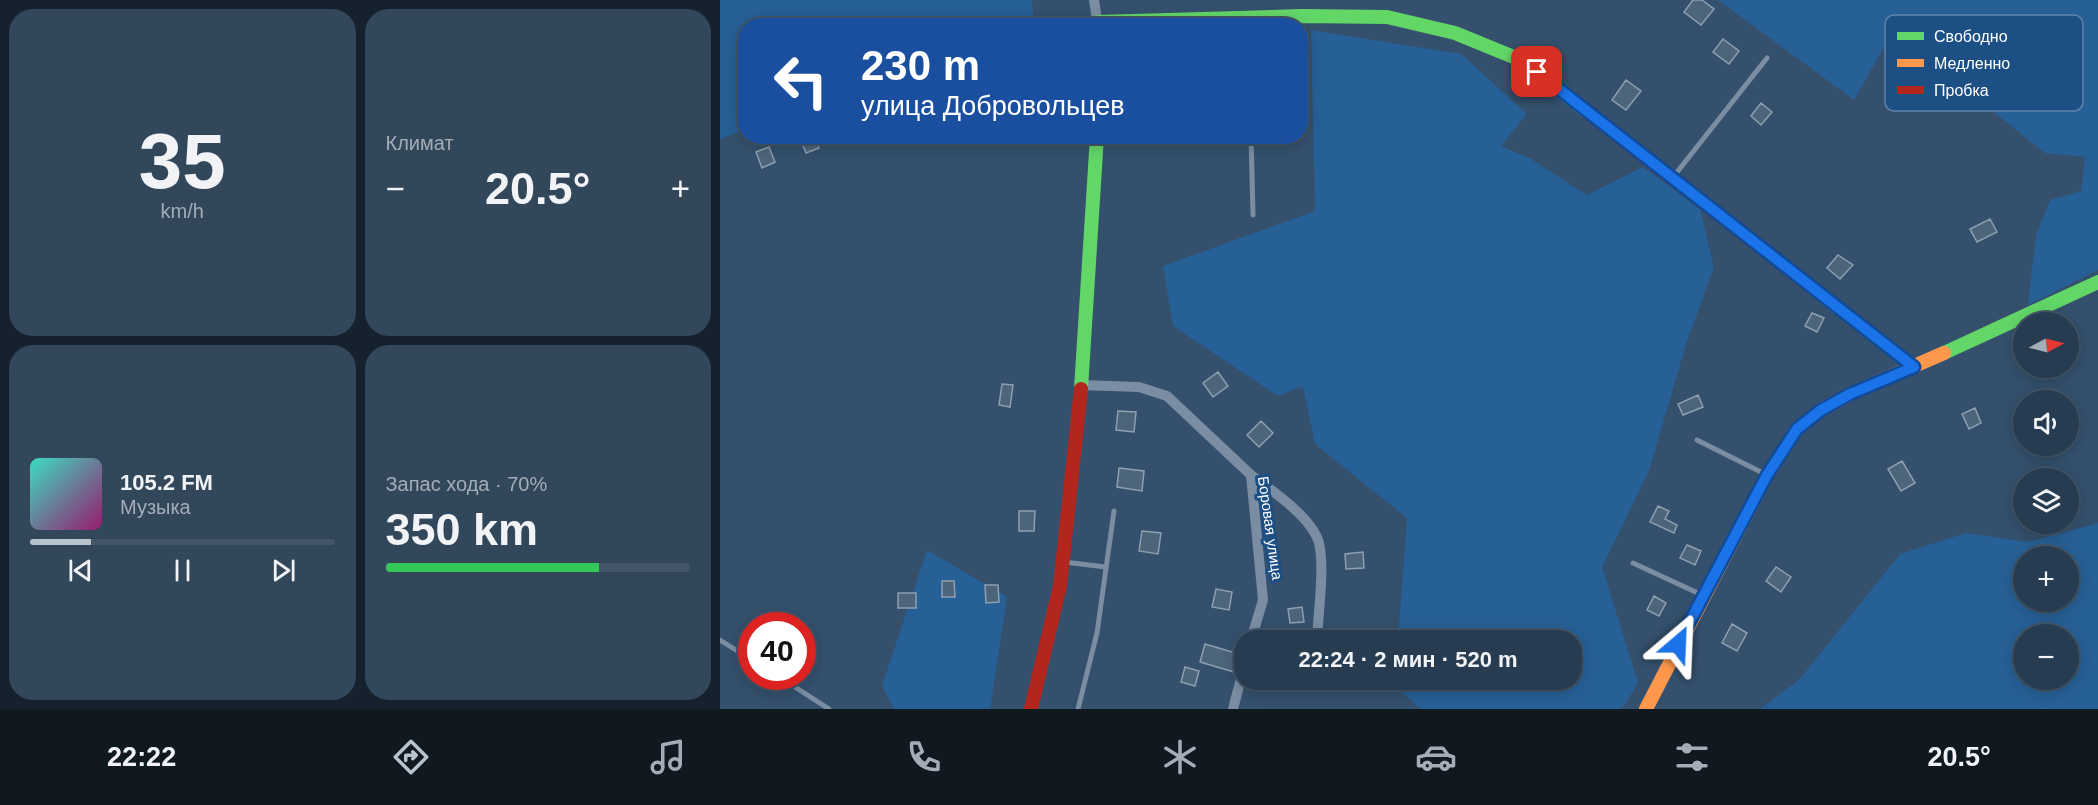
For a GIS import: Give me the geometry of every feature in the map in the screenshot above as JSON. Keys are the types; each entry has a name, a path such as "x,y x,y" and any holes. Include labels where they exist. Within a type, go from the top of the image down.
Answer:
{"street":[{"path":"1095,0 1097,18"},
{"path":"1308,19 1387,17 1455,33 1521,60 1914,367"},
{"path":"1031,709 1060,586 1081,385 1096,144"},
{"path":"1646,709 1702,596 1767,475 1797,429 1821,410 1850,394 2098,282"},
{"name":"Боровая улица","path":"1081,385 1139,387 1167,396 1251,475 1263,600 1254,630"},
{"path":"1251,475 1287,502 1311,529 1318,542 1320,559 1317,630"},
{"path":"1233,709 1238,690"}],"lane":[{"path":"1673,177 1767,58"},
{"path":"1251,144 1253,215"},
{"path":"1697,440 1767,475"},
{"path":"1078,709 1097,633 1114,512"},
{"path":"1062,562 1106,567"},
{"path":"1633,563 1702,596"},
{"path":"720,640 738,651"},
{"path":"800,690 829,709"}],"shaded area":[{"path":"720,0 1032,0 1033,18 738,18 738,133 720,139"},
{"path":"1718,0 2098,0 2098,270 2028,305 2036,235 2050,200 2081,191 2085,157 2045,153 1993,111 2083,111 2083,15 1885,15 1885,45 1854,100"},
{"path":"1311,30 1461,54 1527,114 1501,146 1531,159 1587,195 1643,167 1700,209 1714,267 1686,344 1649,471 1602,567 1638,683 1622,709 1421,709 1399,690 1582,690 1582,630 1399,630 1407,518 1315,444 1303,386 1278,396 1173,326 1163,266 1315,211"},
{"path":"2098,523 2098,709 1760,709 1799,680 1900,554 1966,533 2028,542 2057,534 2079,534 2079,528"},
{"path":"927,550 1007,597 990,709 894,709 882,686"}],"building":[{"path":"1693,0 1702,0 1714,9 1701,25 1684,12"},
{"path":"1723,39 1739,51 1729,64 1713,52"},
{"path":"1626,80 1641,91 1626,110 1612,100"},
{"path":"1761,103 1772,112 1761,125 1751,116"},
{"path":"802,144 817,144 819,148 806,153"},
{"path":"769,147 775,162 762,168 756,152"},
{"path":"1990,219 1997,232 1977,242 1970,229"},
{"path":"1838,255 1853,265 1840,279 1827,268"},
{"path":"1812,313 1824,318 1817,332 1805,326"},
{"path":"1218,372 1228,386 1213,397 1203,383"},
{"path":"1002,384 1013,385 1010,407 999,405"},
{"path":"1698,395 1703,407 1683,415 1678,404"},
{"path":"1975,408 1981,423 1969,429 1962,414"},
{"path":"1118,411 1136,412 1134,432 1116,430"},
{"path":"1261,421 1273,433 1259,447 1247,435"},
{"path":"1902,461 1915,483 1901,491 1888,469"},
{"path":"1119,468 1144,471 1142,491 1117,487"},
{"path":"1658,506 1669,511 1665,519 1677,525 1674,533 1650,522"},
{"path":"1019,511 1035,511 1034,531 1019,531"},
{"path":"1142,531 1161,533 1158,554 1139,551"},
{"path":"1687,545 1701,551 1695,565 1680,558"},
{"path":"1363,552 1364,568 1346,569 1345,554"},
{"path":"1776,567 1791,577 1781,592 1766,581"},
{"path":"942,581 954,581 955,597 942,597"},
{"path":"985,585 998,585 999,602 986,603"},
{"path":"1216,589 1232,592 1229,610 1212,607"},
{"path":"898,593 916,593 916,608 898,608"},
{"path":"1654,596 1666,603 1659,616 1647,610"},
{"path":"1302,607 1304,622 1290,623 1288,609"},
{"path":"1732,624 1747,633 1737,651 1722,643"},
{"path":"1205,644 1234,653 1234,672 1200,662"},
{"path":"1185,667 1199,671 1195,686 1181,682"}],"traffic: fast":[{"path":"1234,18 1387,17 1455,33 1521,60 1586,111"},
{"path":"1081,389 1096,144"},
{"path":"1944,353 2098,282"},
{"path":"1814,289 1914,367"}],"traffic: slow":[{"path":"1646,709 1767,475 1797,429 1821,410 1850,394 1944,353"}],"traffic: jam":[{"path":"1586,111 1814,289"},
{"path":"1031,709 1060,586 1081,389"}],"route":[{"path":"1537,72 1914,367 1850,394 1821,410 1797,429 1767,475 1678,644"}]}
